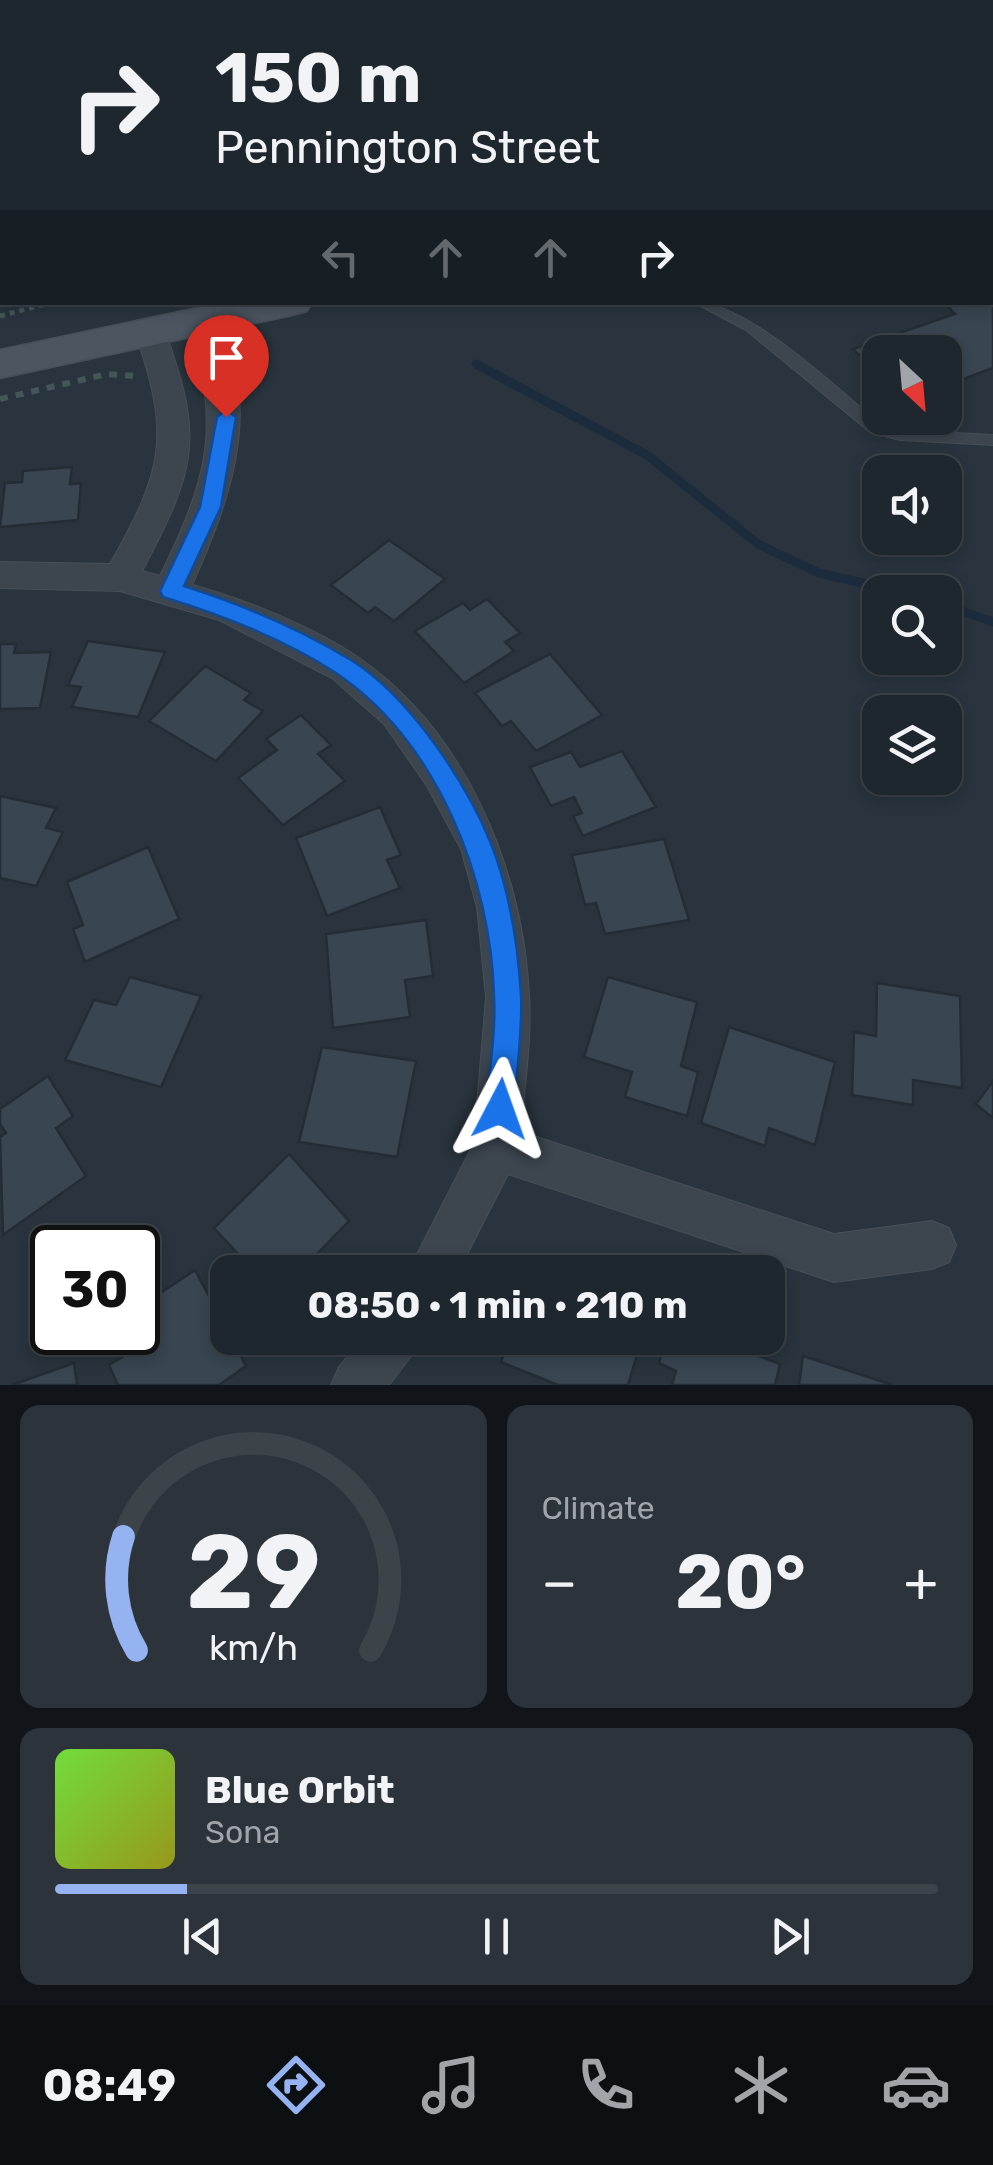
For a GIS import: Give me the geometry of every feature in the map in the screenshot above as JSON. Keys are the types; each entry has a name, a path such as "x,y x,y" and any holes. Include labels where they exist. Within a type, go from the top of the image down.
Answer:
{"main road":[{"path":"0,364 278,305"}],"street":[{"path":"171,591 211,507 226,417 221,379 202,322"},
{"path":"120,578 156,510 169,474 175,424 150,332"},
{"path":"0,576 120,578 230,609 345,668 397,714 441,774 480,846 498,907 508,997 497,1147 441,1255"},
{"path":"497,1147 834,1258 932,1245"},
{"path":"358,1385 380,1355"}],"lane":[{"path":"706,305 751,327 876,428 900,435 993,440"}],"path":[{"path":"0,316 42,305"},
{"path":"0,399 107,374 136,376"}],"building":[{"path":"993,305 993,368 962,380 962,335 894,335 955,314 948,307"},
{"path":"72,467 70,484 81,483 78,520 0,527 5,483 22,482 23,471"},
{"path":"389,540 445,579 394,621 375,607 368,613 331,585"},
{"path":"487,599 520,633 505,642 514,651 464,683 415,631 463,603 470,610"},
{"path":"88,641 165,652 138,717 72,707 81,687 68,685"},
{"path":"0,644 16,644 14,653 51,652 40,708 0,709"},
{"path":"550,654 602,715 536,751 511,721 502,726 475,693"},
{"path":"205,666 251,693 244,700 263,711 216,761 149,721"},
{"path":"301,715 331,745 318,754 345,781 283,825 238,778 277,750 266,739"},
{"path":"622,751 656,807 583,836 573,816 582,813 574,797 551,806 530,767 571,752 580,767"},
{"path":"0,796 56,808 46,828 63,832 36,886 0,878"},
{"path":"380,807 401,855 387,860 400,888 327,916 296,838"},
{"path":"664,839 689,920 605,934 596,903 585,905 572,855"},
{"path":"148,847 179,919 85,962 73,929 83,925 67,882"},
{"path":"426,920 433,976 405,980 410,1017 333,1028 326,934"},
{"path":"130,977 201,996 161,1087 65,1060 94,1000 116,1005"},
{"path":"608,977 697,1002 681,1066 698,1072 687,1116 625,1097 632,1072 584,1057"},
{"path":"877,983 960,996 962,1088 913,1080 913,1105 852,1095 854,1032 876,1036"},
{"path":"729,1027 835,1062 815,1145 769,1128 765,1146 701,1123"},
{"path":"322,1047 416,1061 397,1157 299,1142"},
{"path":"48,1076 73,1116 56,1128 86,1176 3,1235 0,1137 6,1133 0,1124 0,1109"},
{"path":"993,1081 993,1118 976,1104"},
{"path":"289,1154 349,1221 316,1255 239,1255 214,1228"},
{"path":"195,1270 210,1298 210,1355 240,1355 246,1366 219,1385 118,1385 109,1365 126,1355 160,1355 160,1293"},
{"path":"504,1355 637,1355 628,1385 558,1385 501,1362"},
{"path":"661,1355 756,1355 780,1364 775,1385 672,1385 676,1371 659,1363"},
{"path":"803,1356 893,1385 799,1385"},
{"path":"74,1363 77,1385 12,1385"}],"waterway":[{"path":"476,364 647,455 758,544 819,573 862,583"},
{"path":"962,611 993,622"}],"route":[{"path":"226,417 211,507 171,591 230,609 345,668 397,714 441,774 480,846 498,907 508,997 500,1109"}]}
